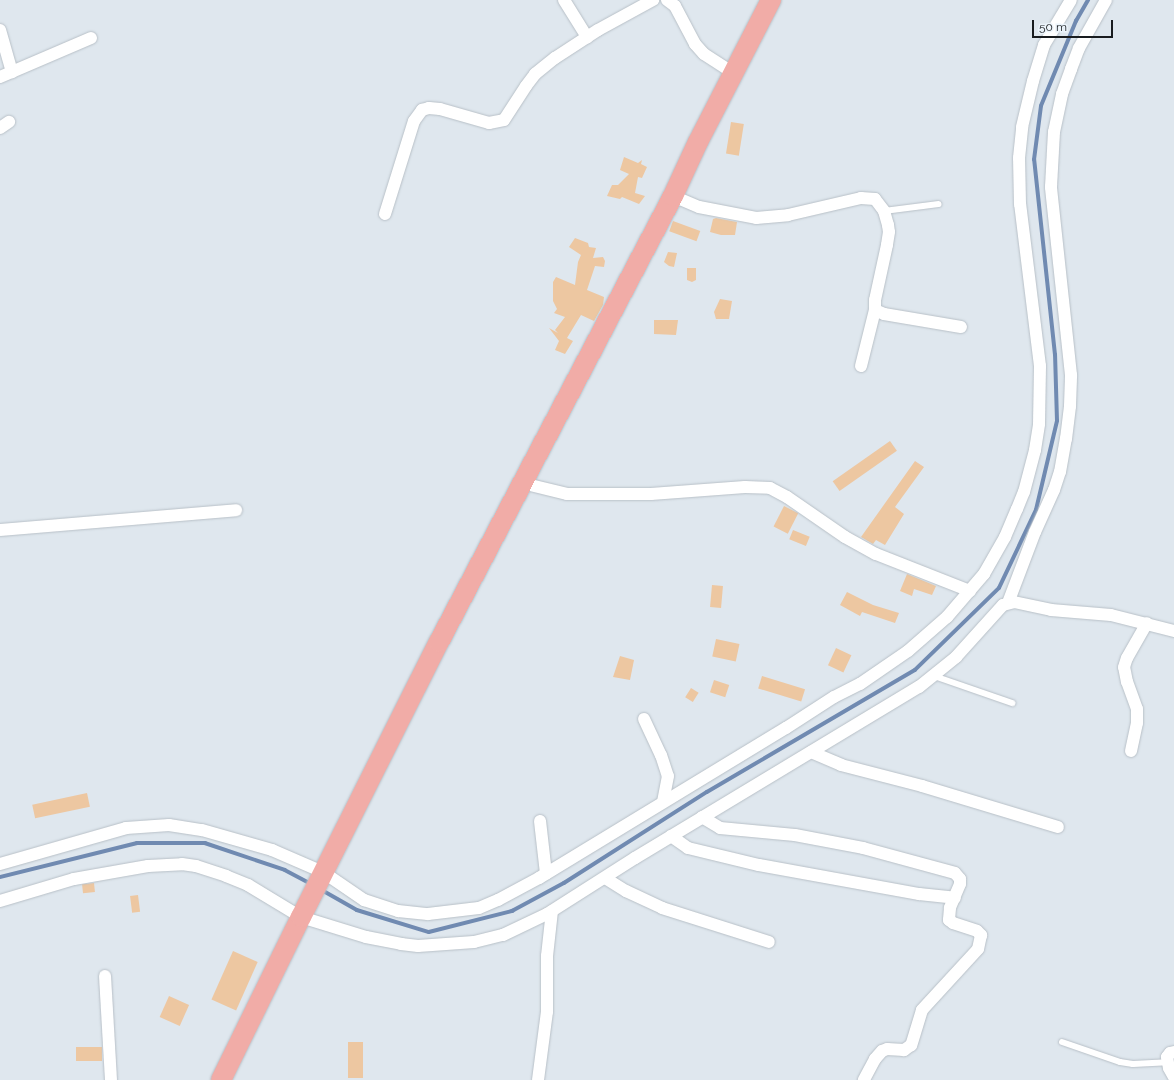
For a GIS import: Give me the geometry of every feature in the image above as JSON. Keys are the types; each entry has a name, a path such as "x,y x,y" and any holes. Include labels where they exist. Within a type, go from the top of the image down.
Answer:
{"main road":[{"path":"221,1080 320,878 439,642 673,196 698,142 771,0"}],"street":[{"path":"564,0 587,36"},
{"path":"385,214 414,121 422,110 429,108 440,109 489,123 504,120 535,74 554,58 587,36 653,0"},
{"path":"667,0 675,6 695,44 704,54 733,73"},
{"path":"0,864 126,828 169,825 202,830 272,850 320,878 350,891 375,905 398,911 428,914 479,908 498,900 546,874 773,736 834,697 871,676 908,651 947,617 984,574 1005,537 1024,492 1035,450 1040,424 1040,366 1020,204 1019,158 1022,127 1042,52 1052,30 1071,0"},
{"path":"1008,603 1035,532 1054,490 1060,472 1066,439 1070,406 1071,375 1051,187 1054,132 1062,94 1071,68 1079,48 1106,0"},
{"path":"0,30 12,72"},
{"path":"0,77 91,38"},
{"path":"673,196 699,207 747,218 766,218 788,215 869,197 875,199 884,211 888,225 888,239 874,300 875,310 861,366"},
{"path":"875,310 884,314 960,327"},
{"path":"522,483 567,494 651,494 745,487 770,488 783,494 845,536 876,554 970,591"},
{"path":"0,530 236,510"},
{"path":"0,901 74,879 148,866 182,864 196,866 226,876 305,909 366,937 401,944 435,946 474,942 504,935 552,911 702,817 919,687 956,657 1003,605 1008,603 1024,603 1051,610 1111,615 1174,631"},
{"path":"1130,751 1137,723 1137,710 1127,682 1124,667 1127,658 1147,623"},
{"path":"644,719 661,755 668,776 663,802"},
{"path":"812,752 841,765 922,786 1058,827"},
{"path":"702,817 720,828 795,835 829,841 955,873 960,879 955,898 950,908 949,920 953,923 977,931 980,935 978,949 922,1010 911,1045 904,1050 887,1049 882,1051 875,1058 864,1080"},
{"path":"540,821 546,874"},
{"path":"671,836 688,848 759,865 919,894 955,898"},
{"path":"605,878 626,891 662,908 769,942"},
{"path":"538,1080 547,1012 547,956 552,911"},
{"path":"106,976 111,1080"},
{"path":"1174,1052 1170,1053 1167,1057 1167,1062 1174,1077"}],"lane":[{"path":"884,211 939,204"},
{"path":"934,676 1012,703"},
{"path":"1062,1042 1120,1062 1133,1064 1167,1062"}],"building":[{"path":"731,122 744,124 739,156 726,154"},
{"path":"624,157 638,163 642,160 641,164 647,167 642,178 638,177 635,193 645,196 639,204 622,197 620,199 607,196 612,185 618,185 629,174 620,170"},
{"path":"716,218 737,222 735,235 721,235 710,232 713,219"},
{"path":"673,221 700,231 696,241 669,231"},
{"path":"575,238 588,243 589,247 596,248 593,258 603,257 605,261 604,267 595,266 587,290 604,297 603,305 594,321 581,315 567,338 573,341 565,354 555,350 559,341 549,328 558,333 555,330 565,317 554,313 557,309 553,301 553,282 556,277 575,285 578,262 581,255 569,247"},
{"path":"668,252 677,253 674,267 669,266 664,262"},
{"path":"687,268 696,268 696,280 692,282 687,280"},
{"path":"720,299 732,301 729,319 716,319 714,312"},
{"path":"654,320 678,320 676,335 654,334"},
{"path":"890,441 897,451 840,491 833,481"},
{"path":"915,461 924,467 895,507 904,514 885,545 876,540 873,544 861,537"},
{"path":"784,506 798,513 788,534 774,526"},
{"path":"793,530 810,537 806,546 789,539"},
{"path":"907,574 936,586 932,595 914,589 912,596 900,591"},
{"path":"712,585 723,586 721,608 710,607"},
{"path":"847,592 873,605 899,613 895,623 862,612 860,616 840,605"},
{"path":"716,639 739,644 736,662 712,657"},
{"path":"836,648 851,655 843,672 828,665"},
{"path":"620,656 634,660 630,680 613,677"},
{"path":"762,676 805,689 801,702 758,688"},
{"path":"714,680 729,685 725,697 710,692"},
{"path":"691,688 699,693 693,702 685,697"},
{"path":"87,793 90,807 35,818 32,805"},
{"path":"94,883 95,892 83,893 82,884"},
{"path":"138,895 140,912 132,913 130,896"},
{"path":"233,951 258,962 236,1010 211,999"},
{"path":"169,996 189,1005 180,1026 160,1017"},
{"path":"348,1042 363,1042 363,1078 348,1078"},
{"path":"76,1047 102,1047 102,1061 76,1061"}],"waterway":[{"path":"322,890 357,910 429,932 512,911 564,883 707,792 915,670 999,588 1036,510 1057,421 1055,355 1034,160 1041,106 1076,21 1088,0"},
{"path":"0,877 137,843 205,843 285,870 311,884"}]}
